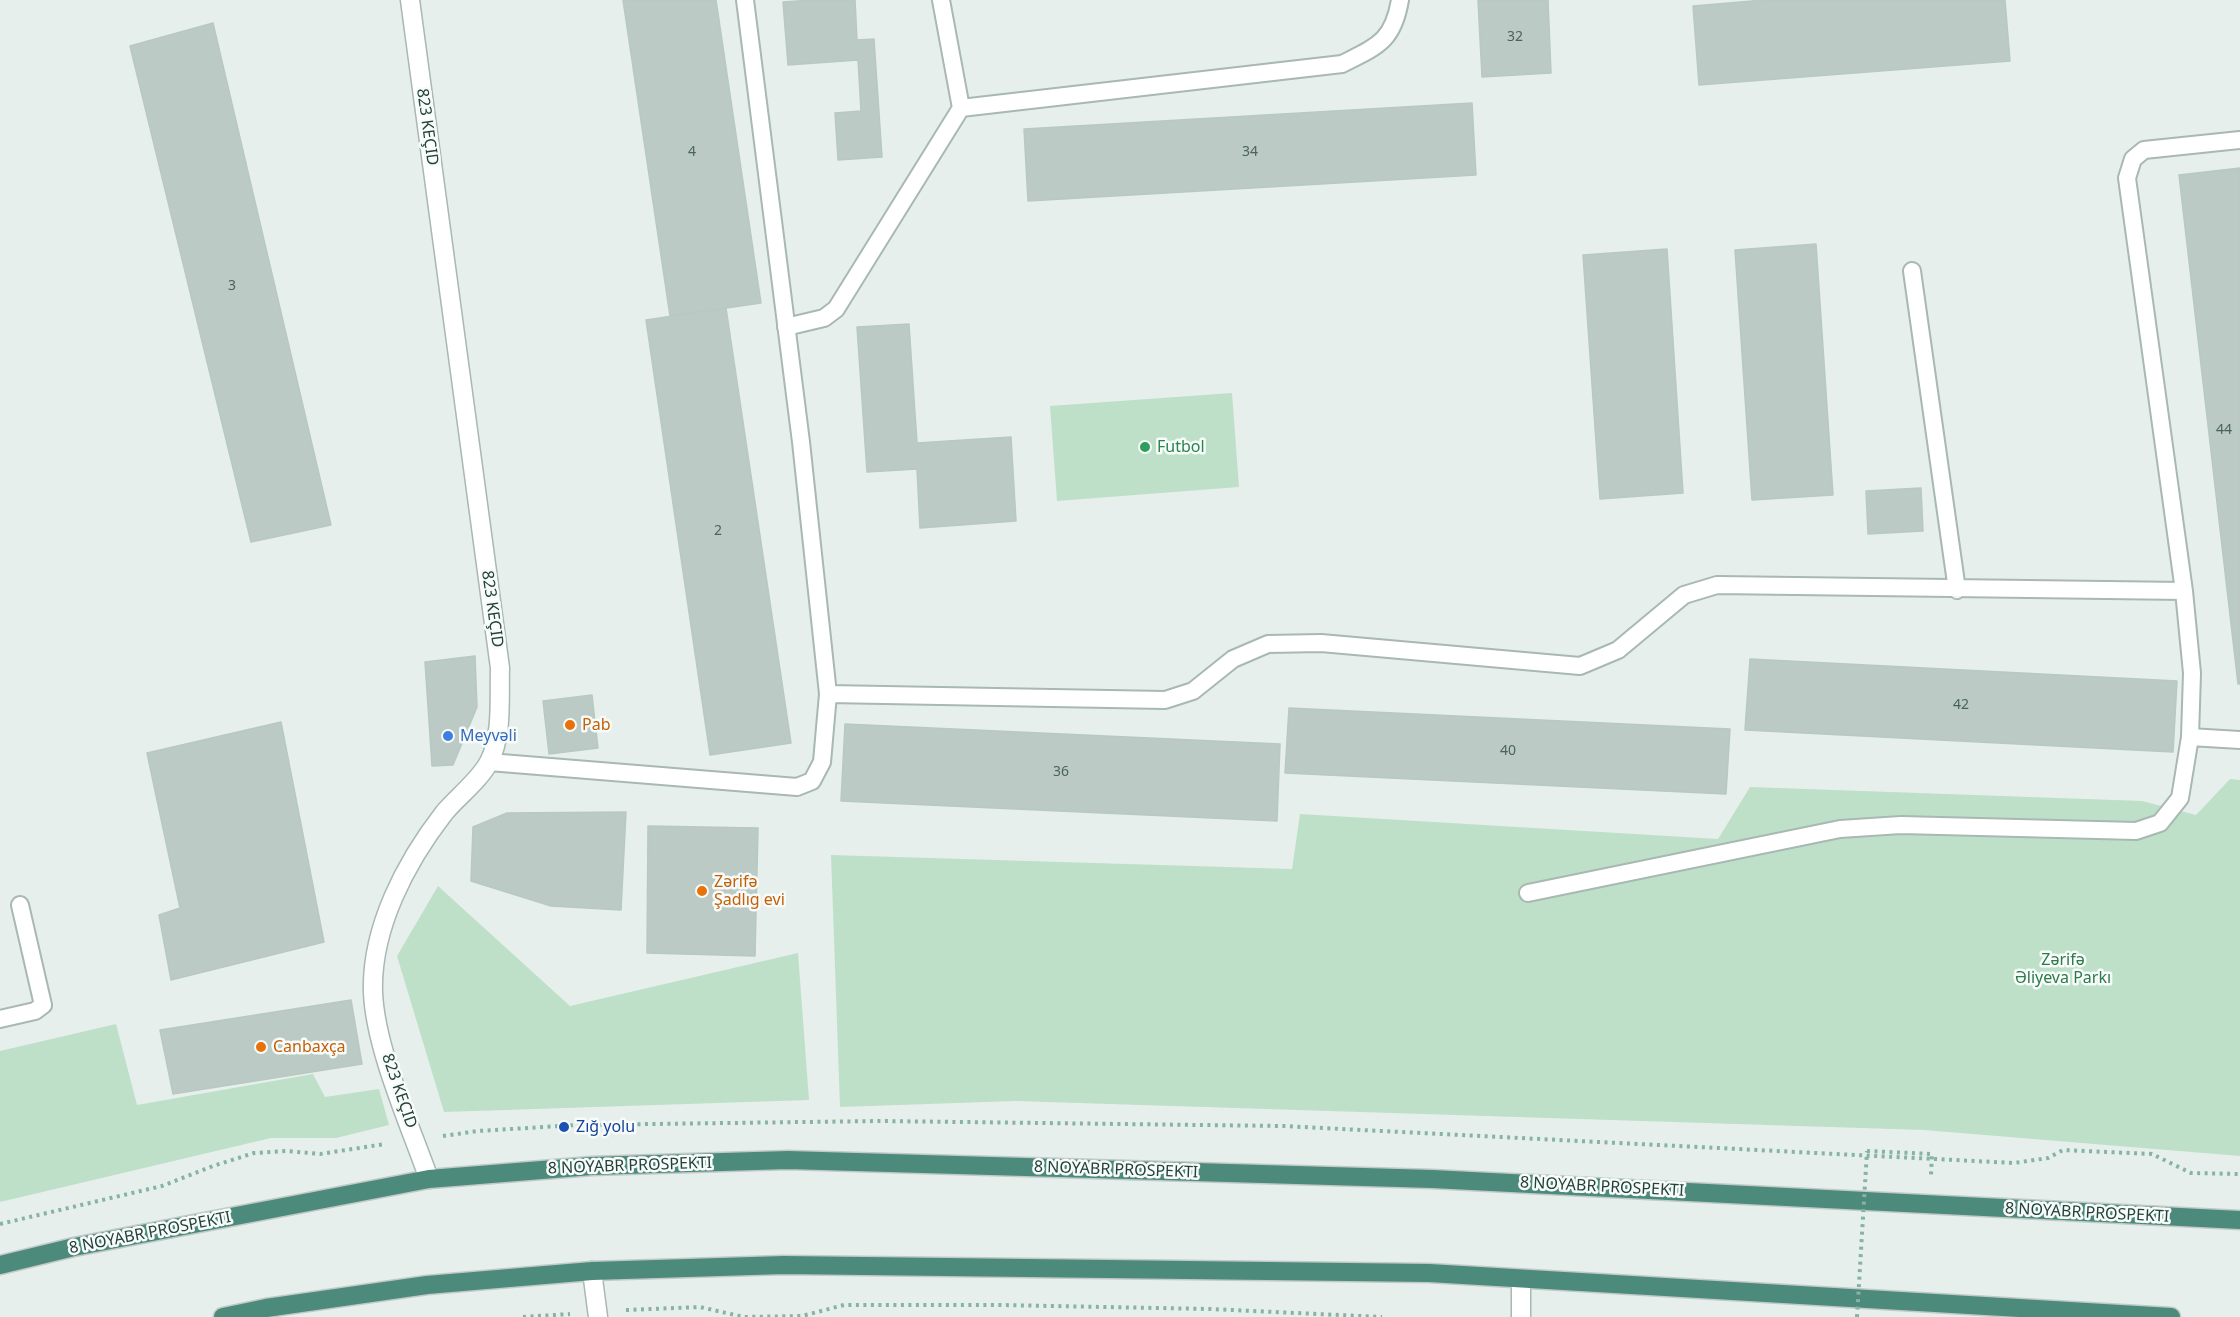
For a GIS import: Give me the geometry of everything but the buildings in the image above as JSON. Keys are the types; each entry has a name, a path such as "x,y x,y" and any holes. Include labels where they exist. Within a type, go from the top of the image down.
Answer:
{"highway":[{"name":"8 NOYABR PROSPEKTI","path":"0,1265 74,1247 429,1179 592,1166 788,1160 1432,1179 2240,1220"},
{"path":"223,1317 266,1308 427,1285 592,1271 784,1265 1429,1273 2171,1317"}],"street":[{"name":"823 KEÇID","path":"410,0 500,668 498,730 489,762 421,844 398,887 377,945 373,992 379,1035 429,1179"},
{"path":"592,1271 597,1314"},
{"path":"1521,1279 1521,1317"}],"lane":[{"path":"489,762 797,787 812,781 822,762 828,694 786,327 745,0"},
{"path":"786,327 824,318 836,309 961,108 941,0"},
{"path":"961,108 1342,64 1369,51 1392,32 1400,0"},
{"path":"1528,893 1840,829 1901,825 2136,831 2160,823 2180,798 2190,737 2192,673 2184,591 2127,178 2133,159 2144,150 2240,140"},
{"path":"1912,271 1958,590"},
{"path":"828,694 1165,700 1193,691 1233,658 1268,644 1321,643 1580,666 1618,650 1684,595 1717,585 1958,590 2184,591"},
{"path":"2190,737 2240,740"},
{"path":"0,1019 35,1011 43,1005 20,905"}],"path":[{"path":"478,1131 577,1125 880,1121 1282,1126 2014,1163 2048,1158 2063,1150 2152,1154 2191,1173 2240,1174"},
{"path":"0,1224 162,1185 254,1153 287,1151 320,1154 379,1145"},
{"path":"1857,1317 1867,1151 1932,1154"},
{"path":"523,1317 700,1307 744,1317 802,1316 844,1305 1210,1309 1382,1317"}],"green space":[{"name":"Futbol","path":"1232,393 1239,487 1057,501 1050,406"},
{"name":"Zərifə Əliyeva Parkı","path":"2230,779 2240,780 2240,1156 1924,1130 1016,1101 840,1107 831,855 1292,869 1300,814 1718,839 1750,787 2142,801 2196,815"},
{"path":"438,886 570,1006 798,953 809,1100 444,1112 397,956"},
{"path":"116,1024 137,1105 313,1074 325,1097 379,1089 389,1125 336,1138 271,1138 0,1202 0,1051"}],"place":[{"name":"Futbol","path":"1145,447"},
{"name":"Pab","path":"570,725"},
{"name":"Meyvəli","path":"448,736"},
{"name":"Zərifə Şadlıg evi","path":"702,891"},
{"name":"Canbaxça","path":"261,1047"},
{"name":"Zığ yolu","path":"564,1127"}]}
